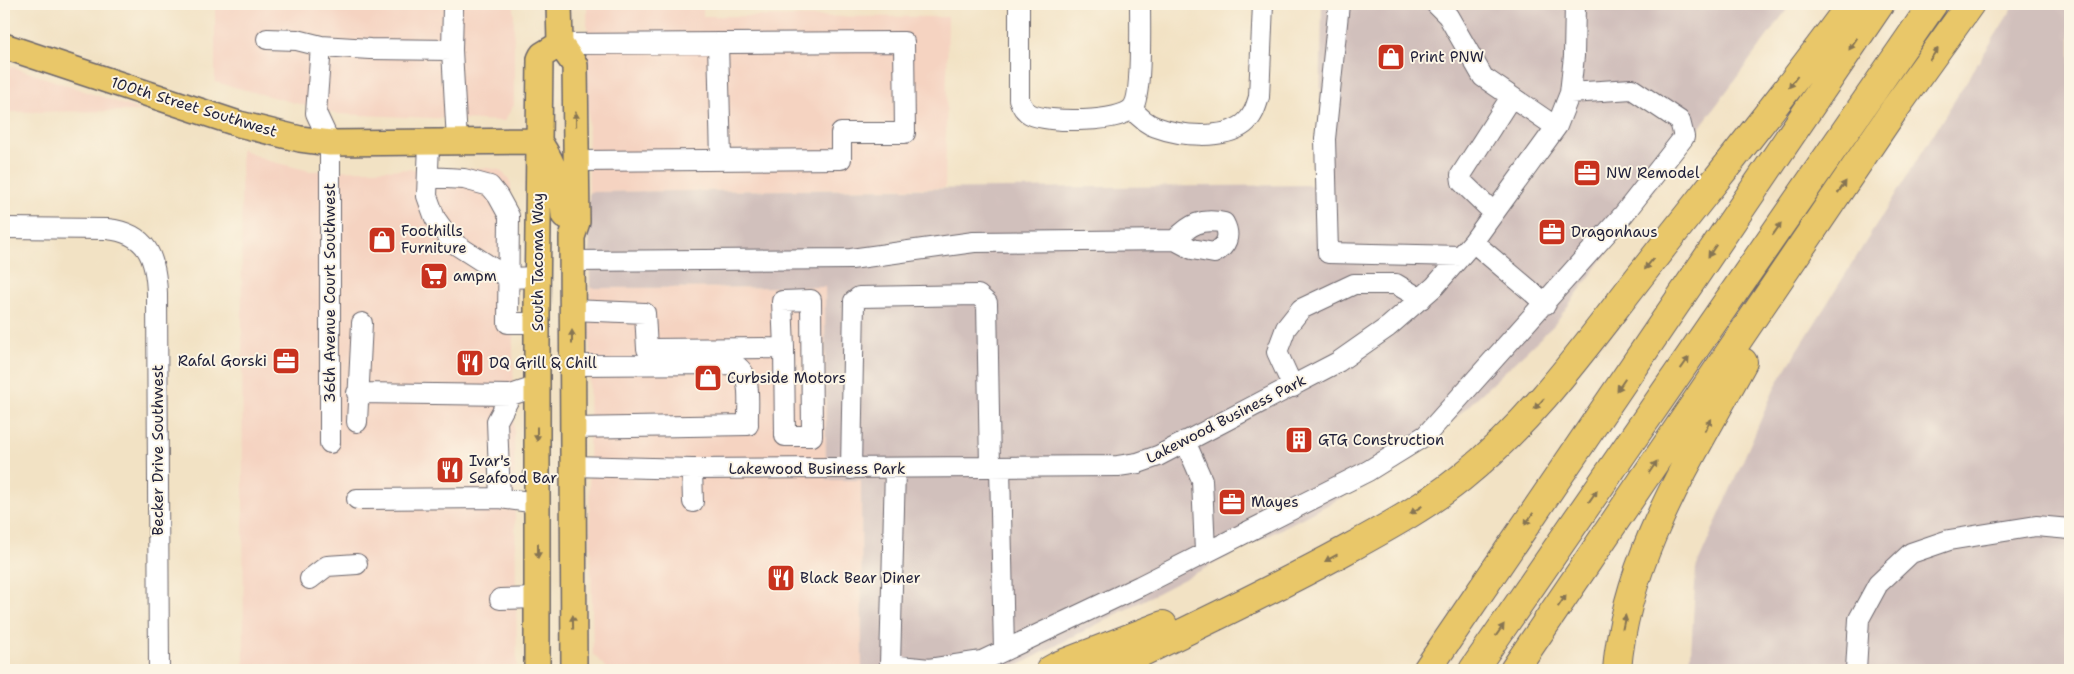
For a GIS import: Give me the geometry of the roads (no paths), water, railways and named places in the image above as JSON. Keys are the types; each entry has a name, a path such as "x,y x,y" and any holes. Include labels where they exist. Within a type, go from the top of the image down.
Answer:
{"highway":[{"path":"1106,670 1292,580 1417,510 1462,477 1516,430 1571,367 1644,270 1774,107 1851,4"},
{"path":"1427,670 1880,4"},
{"path":"1472,670 1933,4"},
{"path":"1514,670 1824,212 1970,4"},
{"path":"1617,670 1628,604 1648,542 1703,434 1824,212"},
{"path":"1050,670 1121,640 1292,580"}],"main road":[{"path":"559,4 560,44 575,65 577,161 576,222 572,237 571,428 574,670"},
{"name":"South Tacoma Way","path":"537,670 537,323 540,59 542,55 560,44"},
{"name":"100th Street Southwest","path":"4,46 239,124 300,139 330,143 539,141"},
{"path":"539,141 558,176 562,193 564,223 572,237"}],"street":[{"path":"1020,4 1017,88 1019,99 1023,108 1035,116 1059,120 1114,116 1132,108 1137,94 1140,4"},
{"path":"1132,108 1141,119 1156,127 1191,133 1213,134 1238,128 1250,118 1259,97 1263,4"},
{"path":"1339,4 1325,139 1328,253 1466,249 1546,304"},
{"path":"1436,4 1448,16 1483,77 1556,127"},
{"name":"Lakewood Business Park","path":"571,466 692,469 895,469 1131,464 1158,456 1292,387 1352,352 1388,327 1421,300 1494,214 1556,127 1570,93 1574,56 1575,4"},
{"path":"453,6 452,50 457,142"},
{"path":"267,39 297,40 321,46 452,50"},
{"path":"560,44 904,42 905,133 840,133 841,159 577,161"},
{"path":"718,43 721,160"},
{"path":"321,46 316,112 330,143"},
{"path":"895,469 890,665 929,668 982,660 1140,586 1204,552 1368,471 1426,435 1546,304 1623,215 1684,137 1680,121 1632,89 1570,93"},
{"path":"1494,214 1462,182 1461,175 1512,97"},
{"name":"36th Avenue Court Southwest","path":"330,143 330,443"},
{"path":"429,143 427,196 432,211 452,242 508,278 538,277"},
{"path":"428,177 464,179 490,186 509,216 508,323 537,323"},
{"name":"Becker Drive Southwest","path":"4,228 107,229 122,231 135,236 151,256 157,283 158,670"},
{"path":"572,261 851,259 983,242 1175,240"},
{"path":"1292,387 1277,352 1286,328 1302,309 1354,284 1396,284 1421,300"},
{"path":"851,469 854,301 859,298 978,295 987,303 1004,650"},
{"path":"811,300 812,436 785,436 784,348 782,301 811,300"},
{"path":"572,310 644,313 647,348 784,348"},
{"path":"357,422 362,323"},
{"path":"571,428 748,425 746,375 742,368 733,364 572,365"},
{"path":"331,377 358,386 511,395 538,386"},
{"path":"500,498 497,421 511,395"},
{"path":"1185,441 1202,480 1204,552"},
{"path":"692,469 693,502"},
{"path":"357,499 500,498 537,503"},
{"path":"1856,670 1858,619 1878,584 1911,552 1949,540 2036,526 2070,529"},
{"path":"310,579 327,566 358,564"},
{"path":"500,599 538,598"}],"place":[{"name":"Print PNW","path":"1391,57"},
{"name":"NW Remodel","path":"1587,173"},
{"name":"Dragonhaus","path":"1552,232"},
{"name":"Foothills Furniture","path":"382,240"},
{"name":"ampm","path":"434,276"},
{"name":"Rafal Gorski","path":"286,361"},
{"name":"DQ Grill & Chill","path":"470,363"},
{"name":"Curbside Motors","path":"708,378"},
{"name":"GTG Construction","path":"1299,440"},
{"name":"Ivar's Seafood Bar","path":"450,470"},
{"name":"Mayes","path":"1232,502"},
{"name":"Black Bear Diner","path":"781,578"}]}
